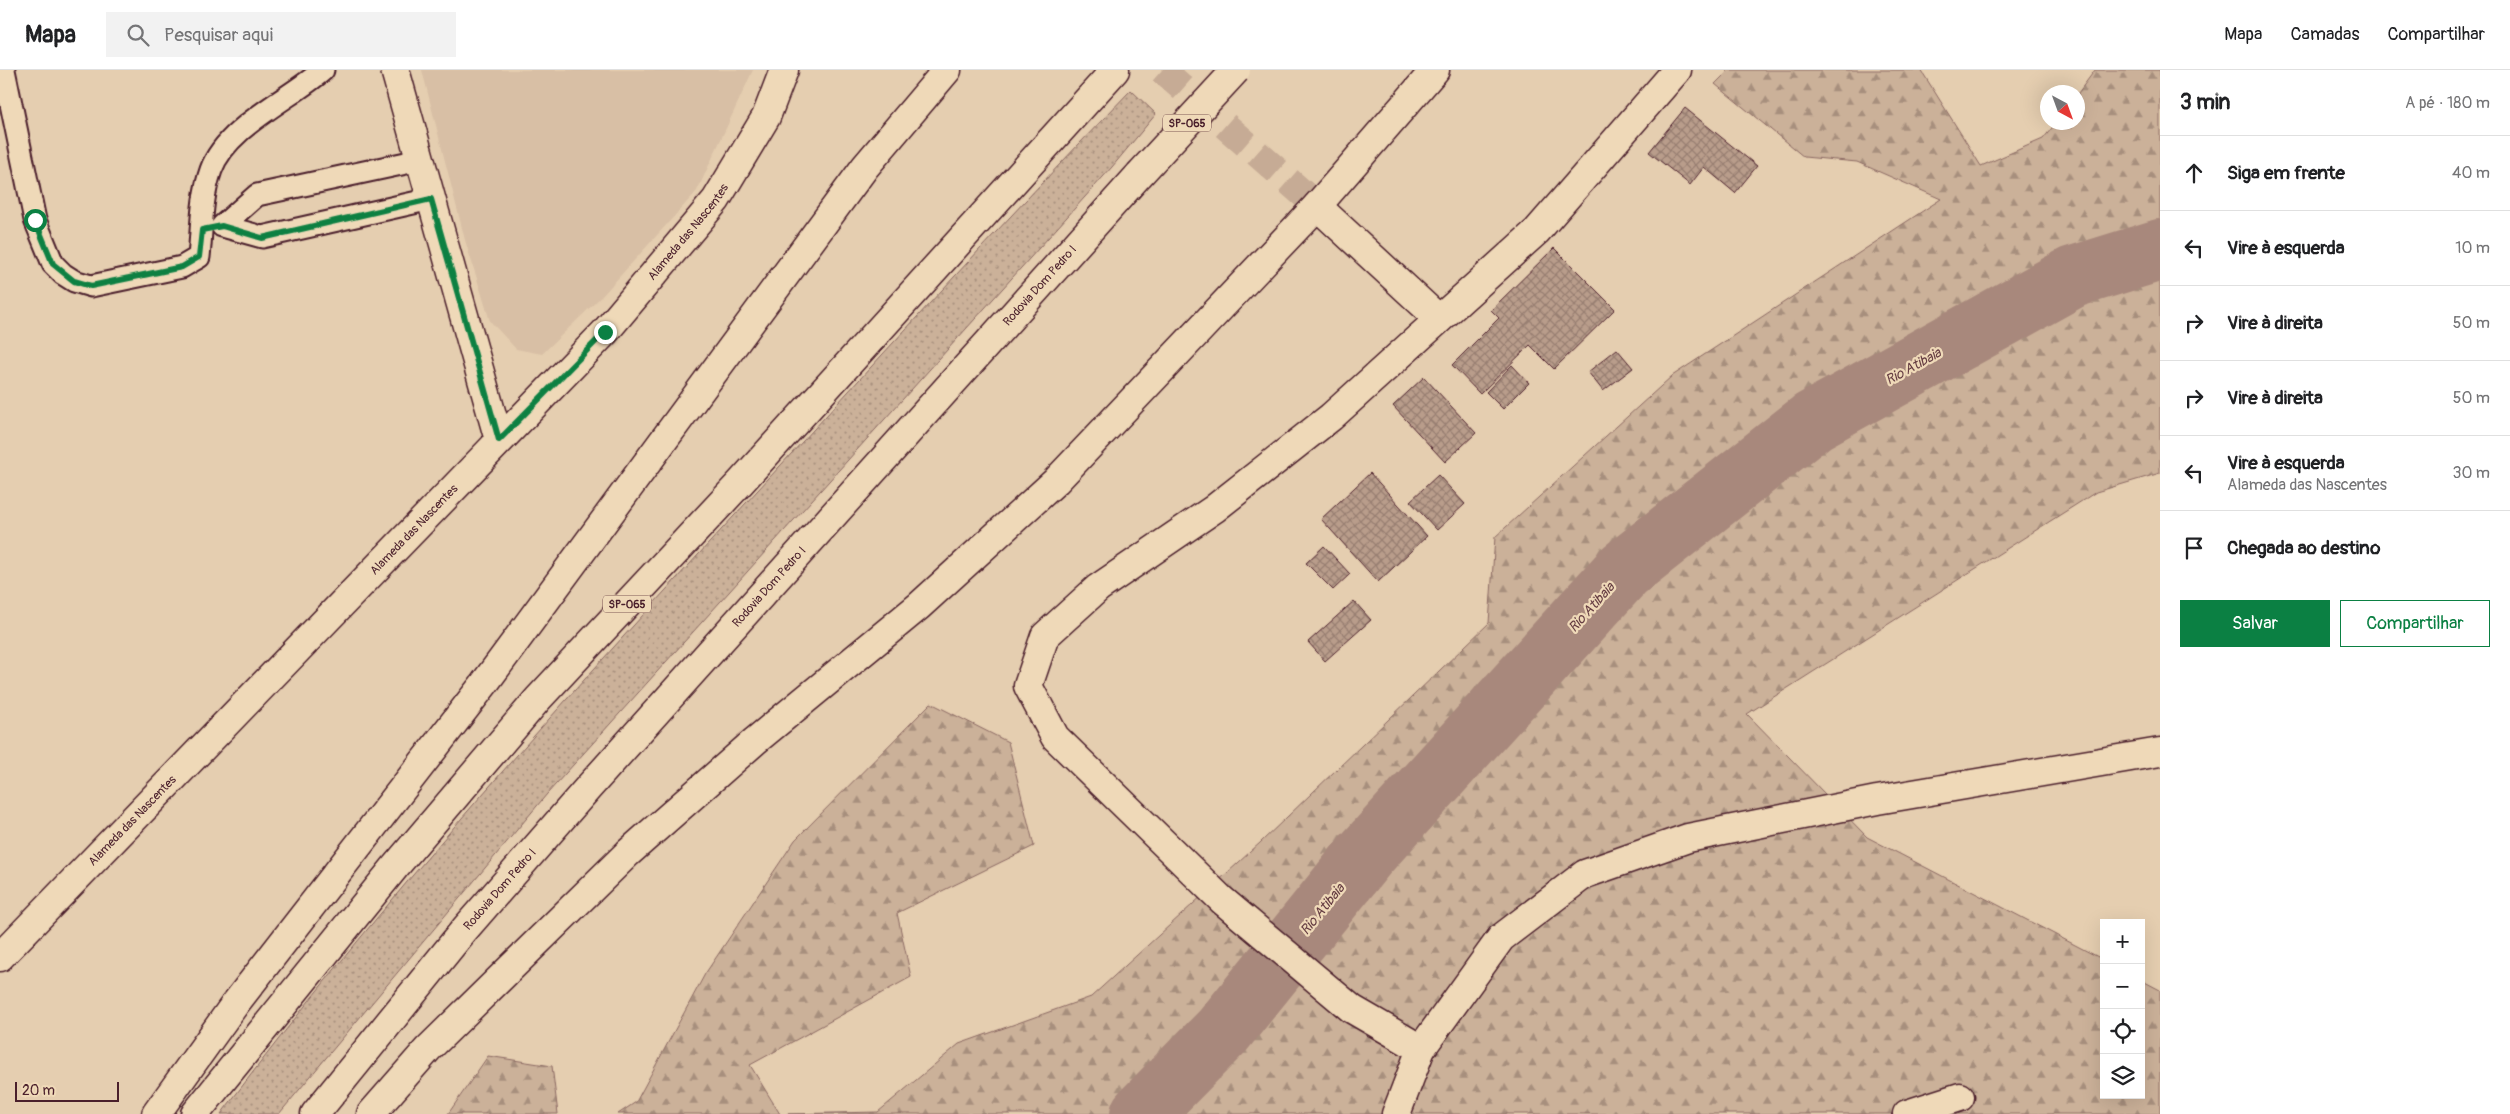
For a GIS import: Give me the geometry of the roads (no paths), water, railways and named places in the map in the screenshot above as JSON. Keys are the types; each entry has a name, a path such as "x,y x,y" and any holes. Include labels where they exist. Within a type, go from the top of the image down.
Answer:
{"main road":[{"path":"395,70 499,440"},
{"name":"Alameda das Nascentes","path":"0,957 605,332 716,200 766,117 784,70"},
{"path":"156,1114 235,1004 484,684 865,168 947,70"},
{"name":"SP-065","path":"195,1114 377,889 538,699 741,482 1115,70"},
{"name":"Rodovia Dom Pedro I","path":"315,1114 465,929 588,788 1139,175 1236,70"},
{"path":"371,1114 428,1049 628,853 754,741 919,606 1056,481 1318,206 1435,70"},
{"path":"1421,1049 1352,1009 1222,900 1055,737 1028,686 1045,636 1098,588 1214,509 1331,417 1537,231 1677,70"},
{"path":"1318,206 1439,319"},
{"path":"1396,1114 1421,1049 1501,938 1586,874 1688,838 1877,800 2160,752"},
{"path":"1907,1114 1960,1097"}],"lane":[{"path":"4,70 35,220 53,264 74,281 91,286 182,267 199,257 212,228 257,195 420,160"},
{"path":"212,228 203,203 211,170 219,153 231,140 281,99 323,70"},
{"path":"212,228 262,238 431,199"}],"waterway":[{"name":"Rio Atibaia","path":"1141,1114 1223,1031 1365,855 1624,570 1813,421 2073,277 2160,250"}],"tunnel":[{"path":"1162,70 1317,206"}]}
